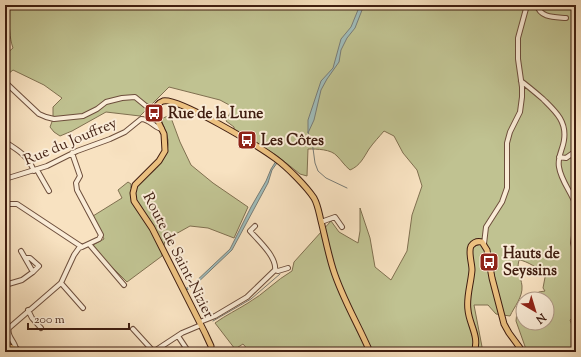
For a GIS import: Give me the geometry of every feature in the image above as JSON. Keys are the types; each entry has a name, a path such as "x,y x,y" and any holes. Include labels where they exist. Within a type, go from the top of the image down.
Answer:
{"main road":[{"path":"155,109 161,102 168,101 206,118 264,150 282,165 310,194 318,207 338,285 370,352"},
{"name":"Route de Saint-Nizier","path":"155,109 156,117 165,138 165,151 159,161 137,182 133,188 133,197 136,205 152,228 208,338 211,352"},
{"path":"474,352 476,338 467,308 472,271 471,247 474,243 478,242 484,244 487,250 492,278 504,324 523,352"},
{"path":"5,345 23,352"}],"street":[{"path":"484,244 486,227 502,202 506,191 507,143 521,106 522,92 519,70 518,42 527,5"},
{"path":"537,5 543,14 566,18"},
{"path":"521,81 559,114 562,121 565,138 559,157 560,171 576,206"},
{"path":"5,82 39,114 46,117 62,119 84,116 106,102 135,96 146,106 155,109"},
{"name":"Rue du Jouffrey","path":"5,179 47,166 72,153 121,134 141,119 148,120 162,129"},
{"path":"5,142 22,153 36,170 49,191"},
{"path":"559,157 566,158 576,151"},
{"path":"16,349 8,332 9,328 60,283 79,248 99,239 101,235 77,190 76,183 80,176 72,153"},
{"path":"5,204 17,204 82,247"},
{"path":"321,222 334,217 342,227"},
{"path":"576,222 573,238 576,254"},
{"path":"133,329 154,352 182,333 247,297 275,270 276,265 268,252 250,232 255,226"},
{"path":"89,244 124,285"},
{"path":"21,251 33,272"},
{"path":"5,285 13,284 22,280 39,266 30,258 26,258"},
{"path":"275,270 278,271 288,268"},
{"path":"60,283 83,308"},
{"path":"28,310 32,318 41,328"},
{"path":"178,336 188,351"}],"green space":[{"path":"5,5 576,5 576,314 570,320 573,328 576,329 576,352 527,352 520,331 555,331 555,291 545,291 543,288 546,272 519,260 518,271 522,290 515,291 515,307 510,316 496,314 488,305 474,305 483,352 250,352 243,344 235,349 215,323 254,299 292,271 294,262 331,221 339,232 358,243 360,231 360,208 370,238 375,267 391,280 407,251 412,215 422,186 417,170 403,153 394,136 384,131 361,161 350,170 337,156 331,152 308,149 307,176 300,174 276,155 234,130 234,127 226,121 233,107 220,100 169,87 140,116 106,112 60,136 50,127 53,119 53,107 62,98 44,85 13,70 8,74 5,71 5,55 13,48"},
{"path":"170,115 180,142 191,165 213,183 248,207 234,238 208,228 190,226 165,240 162,256 127,282 101,256 93,245 104,239 93,216 122,198 118,190 128,182 131,184 131,188 150,174 161,162 168,148 168,140 161,119"}],"water":[{"path":"360,5 364,5 355,28 347,38 341,50 339,62 321,90 314,120 308,133 308,120 321,81 333,68 341,39 351,27"},
{"path":"276,161 277,163 272,170 268,183 232,250 193,287 186,290 185,289 192,285 230,249"}],"waterway":[{"path":"308,132 312,141 315,163 318,171 326,178 347,188"},
{"path":"213,321 251,299 280,274"}],"place":[{"name":"Rue de la Lune","path":"154,113"},
{"name":"Les Côtes","path":"247,140"},
{"name":"Hauts de Seyssins","path":"489,262"}]}
